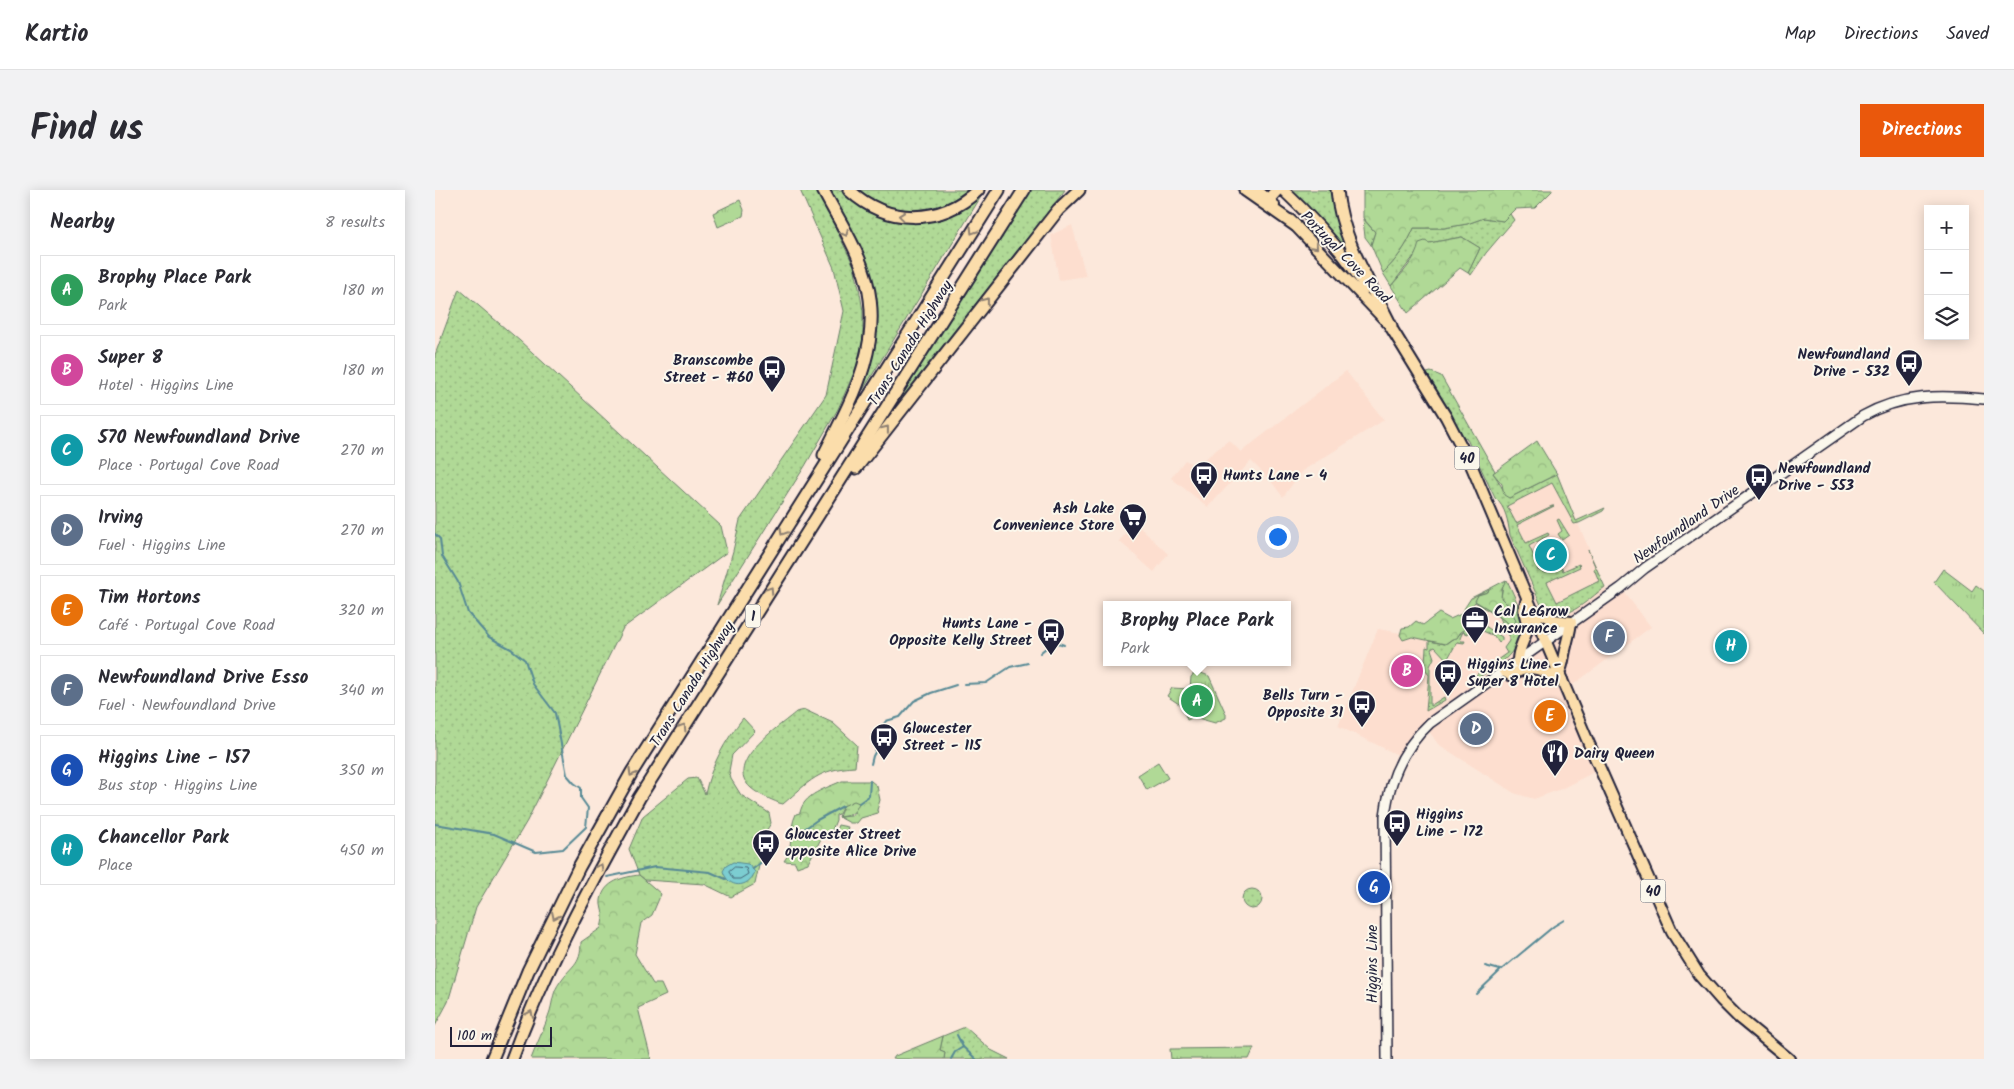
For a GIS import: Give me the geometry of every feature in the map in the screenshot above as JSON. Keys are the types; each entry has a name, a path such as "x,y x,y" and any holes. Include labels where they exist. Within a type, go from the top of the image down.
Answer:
{"highway":[{"path":"795,513 851,400 865,365 871,335 871,308 867,282 858,258 823,190"},
{"path":"849,190 865,204 887,214 908,217 927,216 950,209 966,200 978,190"},
{"name":"Trans Canada Highway","path":"492,1059 528,970 579,867 632,772 999,190"},
{"name":"Trans Canada Highway","path":"512,1059 555,957 595,876 634,807 692,712 1024,190"},
{"path":"813,523 1058,210 1079,190"},
{"path":"1245,190 1295,225"},
{"path":"1268,200 1277,190"},
{"path":"1337,190 1338,205 1345,232 1391,326"}],"main road":[{"name":"Portugal Cove Road","path":"1257,190 1295,225 1391,326"},
{"name":"Portugal Cove Road","path":"1283,190 1330,237 1351,264 1446,417 1472,468 1651,887 1672,932 1687,958 1699,975 1732,1012 1789,1059"},
{"path":"1517,662 1517,653 1527,629 1523,609 1528,597"},
{"path":"1504,671 1510,675 1523,668 1534,668 1560,676 1564,664 1564,652 1570,633 1571,622 1553,620 1541,613 1534,612"}],"street":[{"name":"Newfoundland Drive","path":"1546,641 1791,465 1875,409 1892,402 1920,397 1984,399"},
{"name":"Higgins Line","path":"1387,1059 1384,834 1389,790 1402,757 1426,726 1546,641"}],"shaded area":[{"path":"1072,225 1086,276 1059,280 1051,235"},
{"path":"1346,371 1384,420 1302,471 1283,497 1270,480 1251,461 1208,507 1171,478 1185,460 1196,466 1229,440 1241,452"},
{"path":"1557,474 1609,596 1621,588 1651,627 1566,690 1600,769 1561,789 1534,799 1514,793 1438,744 1426,727 1402,757 1338,726 1378,629 1446,641 1471,598 1518,575 1490,508"},
{"path":"1135,523 1168,554 1154,572 1119,541"}],"green space":[{"path":"800,190 817,190 854,266 863,311 863,339 856,368 838,409 805,466 717,605 740,520 826,395 844,311 834,268"},
{"path":"827,190 843,190 851,199 879,215 964,207 985,190 863,390 871,364 875,315"},
{"path":"858,190 967,190 944,204 910,210 887,206 867,197"},
{"path":"1032,190 1065,190 903,396 889,409"},
{"path":"1288,190 1333,190 1357,266"},
{"path":"1363,190 1553,190 1535,208 1515,209 1503,221 1484,218 1467,224 1444,228 1414,228 1401,252 1383,273 1371,245 1375,232 1363,218"},
{"path":"740,200 744,210 743,216 718,227 713,213"},
{"path":"1510,214 1514,220 1486,253 1471,275 1468,273 1480,248 1462,237 1429,243 1418,251 1391,286 1383,273 1401,252 1414,228 1444,228 1467,224 1484,218 1503,221"},
{"path":"1363,219 1375,232 1371,245 1365,237"},
{"path":"1462,237 1480,248 1468,273 1460,268 1408,313 1391,286 1412,261 1419,243"},
{"path":"459,289 520,341 721,526 727,552 623,628 527,821 476,907 448,1002 435,1026 435,355"},
{"path":"1431,372 1441,376 1495,471 1493,473 1509,498 1557,474 1576,521 1605,508 1603,511 1574,524 1552,483 1507,506 1516,523 1554,506 1517,525 1526,543 1548,533 1549,535 1529,546 1539,567 1537,570 1546,573 1560,565 1563,571 1579,564 1580,567 1547,582 1557,602 1599,581 1588,550 1605,587 1574,610 1566,614 1557,615 1549,613 1542,607 1510,535 1504,510 1495,498 1466,437 1464,438 1427,373"},
{"path":"1537,441 1557,474 1509,498 1504,495 1502,484 1493,473"},
{"path":"1559,519 1569,535 1562,540 1558,534 1562,531 1557,520"},
{"path":"1943,569 1972,591 1976,585 1984,591 1984,634 1934,582"},
{"path":"1506,580 1502,588 1501,598 1507,604 1516,620 1513,626 1475,601 1478,595 1488,592 1489,589"},
{"path":"1507,580 1521,616 1522,627 1520,637 1516,646 1501,663 1474,679 1473,677 1507,653 1504,648 1509,641 1509,635 1500,626 1502,622 1500,618 1475,602 1467,612 1462,612 1471,598 1489,589 1488,592 1478,595 1476,601 1495,613 1511,626 1516,620 1507,604 1501,598 1503,584"},
{"path":"1468,611 1471,617 1464,627 1465,629 1457,638 1445,644 1412,637 1403,640 1400,635 1402,628 1409,627 1416,621 1423,625 1439,613 1450,619"},
{"path":"1470,619 1476,620 1484,626 1481,632 1471,627 1468,634 1463,632"},
{"path":"1485,626 1502,637 1499,643 1494,636 1483,631"},
{"path":"1463,632 1460,638 1461,641 1465,641 1464,643 1457,642 1447,660 1435,647 1431,649 1434,658 1430,666 1430,706 1444,697 1445,700 1426,711 1429,675 1425,666 1426,647 1429,648 1429,641 1445,644"},
{"path":"1196,671 1209,676 1226,714 1226,718 1215,723 1194,717 1187,720 1182,706 1167,696 1172,688 1190,689 1191,677"},
{"path":"805,710 833,723 857,745 855,767 832,770 823,774 808,783 783,804 779,803 751,788 744,778 743,768 756,746 796,712"},
{"path":"743,718 755,731 732,755 729,771 731,779 741,795 769,813 771,823 762,838 765,838 755,884 731,897 704,884 645,880 639,875 629,849 643,816 688,779 697,778 705,794 719,754"},
{"path":"1158,762 1168,778 1147,790 1138,775"},
{"path":"842,781 871,781 877,786 880,800 878,813 861,818 857,823 850,823 839,817 851,816 855,813 843,806 839,814 836,815 831,833 822,837 808,863 797,867 795,862 784,861 789,851 792,827 796,814 800,813 802,806 811,796"},
{"path":"854,801 859,803 854,812 839,817 843,806"},
{"path":"838,825 848,827 845,836 835,833"},
{"path":"639,875 661,894 652,915 641,923 635,954 653,984 661,984 666,995 638,1008 651,1059 531,1059 548,1017 558,985 575,964 581,950 581,942 601,928 603,916 601,902 606,888 615,881"},
{"path":"1252,889 1259,892 1262,899 1259,906 1252,909 1245,906 1242,899 1245,892"},
{"path":"965,1027 991,1050 1009,1059 944,1059 945,1052 940,1050 943,1036"},
{"path":"943,1036 940,1050 945,1052 944,1059 893,1059 895,1056"},
{"path":"1254,1048 1249,1059 1171,1059 1170,1049"}],"water":[{"path":"733,862 748,864 755,872 748,882 738,885 733,884 726,877 723,871 726,866"}],"waterway":[{"path":"435,534 440,539 442,556 458,582 468,613 489,637 511,649 525,660 533,684 555,713 567,775 581,788 581,798 588,808 586,827 563,849 536,852 494,834 435,824"},
{"path":"1040,653 1054,644 1064,645"},
{"path":"964,684 986,683 1010,667 1028,663"},
{"path":"871,764 879,745 879,730 886,721 900,717 914,701 956,685"},
{"path":"859,803 869,796 870,781"},
{"path":"788,838 793,837 817,820 843,806"},
{"path":"753,869 763,861"},
{"path":"607,877 655,867 710,872 726,879"},
{"path":"1476,994 1501,970 1554,926 1564,920"},
{"path":"1485,966 1500,970"},
{"path":"957,1035 963,1047 976,1059"},
{"path":"951,1059 955,1052 963,1047"}],"place":[{"name":"Newfoundland Drive - 532","path":"1909,387"},
{"name":"Branscombe Street - #60","path":"772,393"},
{"name":"Hunts Lane - 4","path":"1204,499"},
{"name":"Newfoundland Drive - 553","path":"1759,501"},
{"name":"Ash Lake Convenience Store","path":"1133,541"},
{"name":"570 Newfoundland Drive","path":"1551,555"},
{"name":"Newfoundland Drive Esso","path":"1609,637"},
{"name":"Cal LeGrow Insurance","path":"1475,644"},
{"name":"Chancellor Park","path":"1731,646"},
{"name":"Hunts Lane - Opposite Kelly Street","path":"1051,656"},
{"name":"Super 8","path":"1407,671"},
{"name":"Higgins Line - Super 8 Hotel","path":"1448,697"},
{"name":"Brophy Place Park","path":"1197,701"},
{"name":"Tim Hortons","path":"1550,716"},
{"name":"Bells Turn - Opposite 31","path":"1362,728"},
{"name":"Irving","path":"1476,729"},
{"name":"Gloucester Street - 115","path":"884,761"},
{"name":"Dairy Queen","path":"1555,777"},
{"name":"Higgins Line - 172","path":"1397,847"},
{"name":"Gloucester Street opposite Alice Drive","path":"766,867"},
{"name":"Higgins Line - 157","path":"1374,887"}]}
